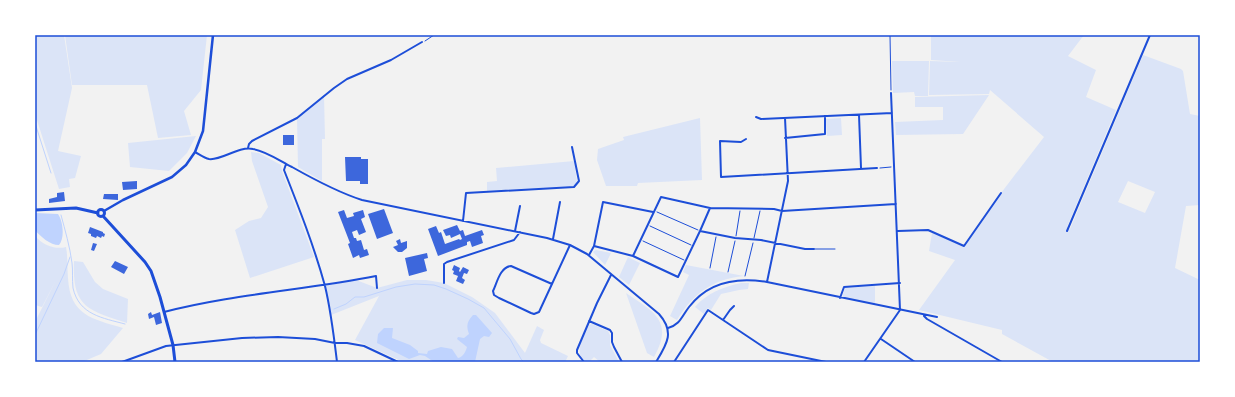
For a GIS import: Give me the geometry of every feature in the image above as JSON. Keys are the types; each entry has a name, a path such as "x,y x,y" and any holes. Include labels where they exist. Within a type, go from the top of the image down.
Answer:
{"main road":[{"path":"35,210 76,208 98,213 99,216 103,216 145,262 151,271 160,297 173,345 175,362"},
{"path":"98,213 100,210 104,211 105,214 103,216"}],"street":[{"path":"104,211 123,200 172,177 186,165 195,152 203,131 213,35"},
{"path":"1067,231 1150,35"},
{"path":"248,148 252,141 297,118 340,83 392,60 422,42"},
{"path":"864,362 900,310 898,231 891,93"},
{"path":"756,117 761,120 892,113"},
{"path":"859,115 861,168"},
{"path":"785,138 825,134 825,116"},
{"path":"767,282 788,181 785,118"},
{"path":"746,139 740,142 720,142 721,177 877,168"},
{"path":"463,221 466,193 574,187 579,181 572,147"},
{"path":"195,152 210,159 248,148 259,150 341,193 355,198 553,239 570,244 588,255 665,320 668,328 666,346 657,361"},
{"path":"286,164 284,170 302,218 324,286 331,315 338,362"},
{"path":"898,231 928,230 964,246 1002,193"},
{"path":"633,256 661,197 710,208 782,210 896,204"},
{"path":"553,239 560,202"},
{"path":"588,255 594,246 603,202 654,212"},
{"path":"515,231 520,206"},
{"path":"594,246 633,256 678,277 710,208"},
{"path":"700,231 775,242 806,249 814,249"},
{"path":"444,283 444,264 514,240 520,232"},
{"path":"552,284 511,266 507,266 503,269 493,291 494,295 499,298 534,314 538,312 552,284 570,244"},
{"path":"584,362 577,353 577,350 604,286 611,274"},
{"path":"164,312 196,304 324,286 376,276 377,288"},
{"path":"668,328 677,325 693,302 702,294 719,285 746,279 937,317"},
{"path":"840,298 844,287 900,284"},
{"path":"723,320 734,306"},
{"path":"674,362 708,310 768,350 826,362"},
{"path":"923,315 927,319 1002,362"},
{"path":"589,321 610,330 612,333 612,342 622,362"},
{"path":"122,362 159,348 173,345 242,338 278,337 347,343 364,346 398,362"},
{"path":"881,339 915,362"}],"lane":[{"path":"814,249 835,249"}],"path":[{"path":"422,42 434,35"},
{"path":"890,35 891,93"},
{"path":"877,168 894,167"},
{"path":"654,212 656,211 700,231"},
{"path":"648,225 693,246"},
{"path":"710,268 717,234"},
{"path":"641,240 686,261"}],"shaded area":[{"path":"35,35 64,35 72,88 58,151 81,156 75,178 69,179 70,187 59,189 35,114"},
{"path":"65,35 207,35 201,90 184,111 191,135 158,138 147,85 72,85"},
{"path":"931,35 1084,35 1068,56 1096,70 1086,97 1116,110 1067,227 1070,229 1143,55 1183,71 1190,114 1200,116 1200,205 1186,206 1175,268 1200,280 1200,362 1053,362 1002,334 1002,330 919,310 955,260 929,251 932,233 964,246 1001,193 1044,137 990,90 989,94 929,95 930,61 960,62 931,60","holes":["1128,181 1155,192 1145,213 1118,202"]},
{"path":"892,61 929,61 928,96 915,96 914,92 893,93"},
{"path":"324,95 325,139 322,139 322,181 298,167 297,118"},
{"path":"989,95 963,134 896,135 895,122 943,120 943,107 915,107 915,97"},
{"path":"700,118 702,180 638,183 637,186 606,186 597,160 598,149 624,140 623,137"},
{"path":"841,118 842,135 827,136 826,119"},
{"path":"196,136 187,153 169,171 130,167 128,143"},
{"path":"251,152 259,153 281,165 314,257 250,278 235,230 249,221 261,218 268,207 252,161"},
{"path":"574,161 577,181 572,187 487,191 487,182 497,181 496,168"},
{"path":"35,236 49,246 58,248 66,247 70,290 73,300 78,308 85,314 102,322 123,328 101,354 82,362 35,362 35,322 56,280 42,307 35,305"},
{"path":"596,250 611,253 605,265 593,252"},
{"path":"628,257 640,263 629,285 619,277"},
{"path":"74,261 83,262 95,282 103,289 128,299 127,323 92,310 79,297 74,276"},
{"path":"686,265 744,276 722,280 704,289 683,311 677,320 670,316 689,275 683,272"},
{"path":"356,280 377,288 407,280 426,280 444,283 472,297 495,313 525,353 537,326 544,330 540,340 541,343 568,356 565,362 403,362 355,340 379,296 331,315 324,286"},
{"path":"749,283 748,289 721,294 711,310 708,308 704,314 695,307 710,294 728,286"},
{"path":"875,286 875,304 842,297 845,288"},
{"path":"626,293 645,306 658,319 662,334 660,345 654,357 647,353"},
{"path":"592,324 608,331 610,335 610,345 619,362 600,362 594,357 589,362 585,362 582,358 580,353 581,344 589,325"}],"water":[{"path":"35,213 58,214 63,230 59,245 49,242 35,230"},
{"path":"473,315 476,315 492,333 489,337 484,336 480,339 475,362 434,362 425,356 420,355 409,359 377,343 378,334 384,328 393,328 392,338 410,345 418,351 418,353 427,354 428,351 441,347 452,349 458,358 463,355 467,347 457,339 458,337 464,338 469,334 468,324"}],"building":[{"path":"283,135 294,135 294,145 283,145"},
{"path":"345,157 361,157 361,159 368,159 368,184 360,184 360,181 346,181"},
{"path":"137,181 137,189 123,190 122,182"},
{"path":"64,192 65,201 49,203 49,199 57,197 57,193"},
{"path":"104,194 118,194 118,200 103,199"},
{"path":"384,209 393,233 377,239 368,214"},
{"path":"344,210 347,218 354,216 353,213 363,210 365,217 361,219 366,232 359,235 357,230 352,232 357,241 361,240 364,250 367,249 369,255 360,258 359,255 353,258 348,244 350,243 338,212"},
{"path":"457,225 460,231 463,230 465,236 482,230 484,235 481,236 483,243 472,247 470,241 467,242 467,245 438,256 428,229 436,226 439,233 441,232 445,244 462,239 460,234 451,238 450,235 446,236 443,230"},
{"path":"90,227 103,232 105,234 104,237 102,236 101,238 97,236 96,238 91,236 91,234 88,233"},
{"path":"400,239 401,243 407,241 407,248 402,252 398,252 393,247 398,245 396,241"},
{"path":"93,243 97,244 94,251 91,250"},
{"path":"427,253 428,258 424,259 427,271 409,276 405,258"},
{"path":"115,261 128,267 124,274 111,267"},
{"path":"454,265 460,268 460,272 463,267 469,270 467,274 464,273 462,278 465,280 463,284 456,281 458,276 453,274 454,271 452,270"},
{"path":"151,312 152,315 160,312 162,323 156,325 154,317 149,319 148,314"}],"waterway":[{"path":"35,123 51,173"},
{"path":"61,215 70,251 73,288 76,297 86,310 93,314 108,320 125,324"},
{"path":"35,335 64,274 70,257"},
{"path":"334,309 346,304 355,297 364,297 396,287 415,284 434,285 468,299 484,308 510,339 524,362"}]}
